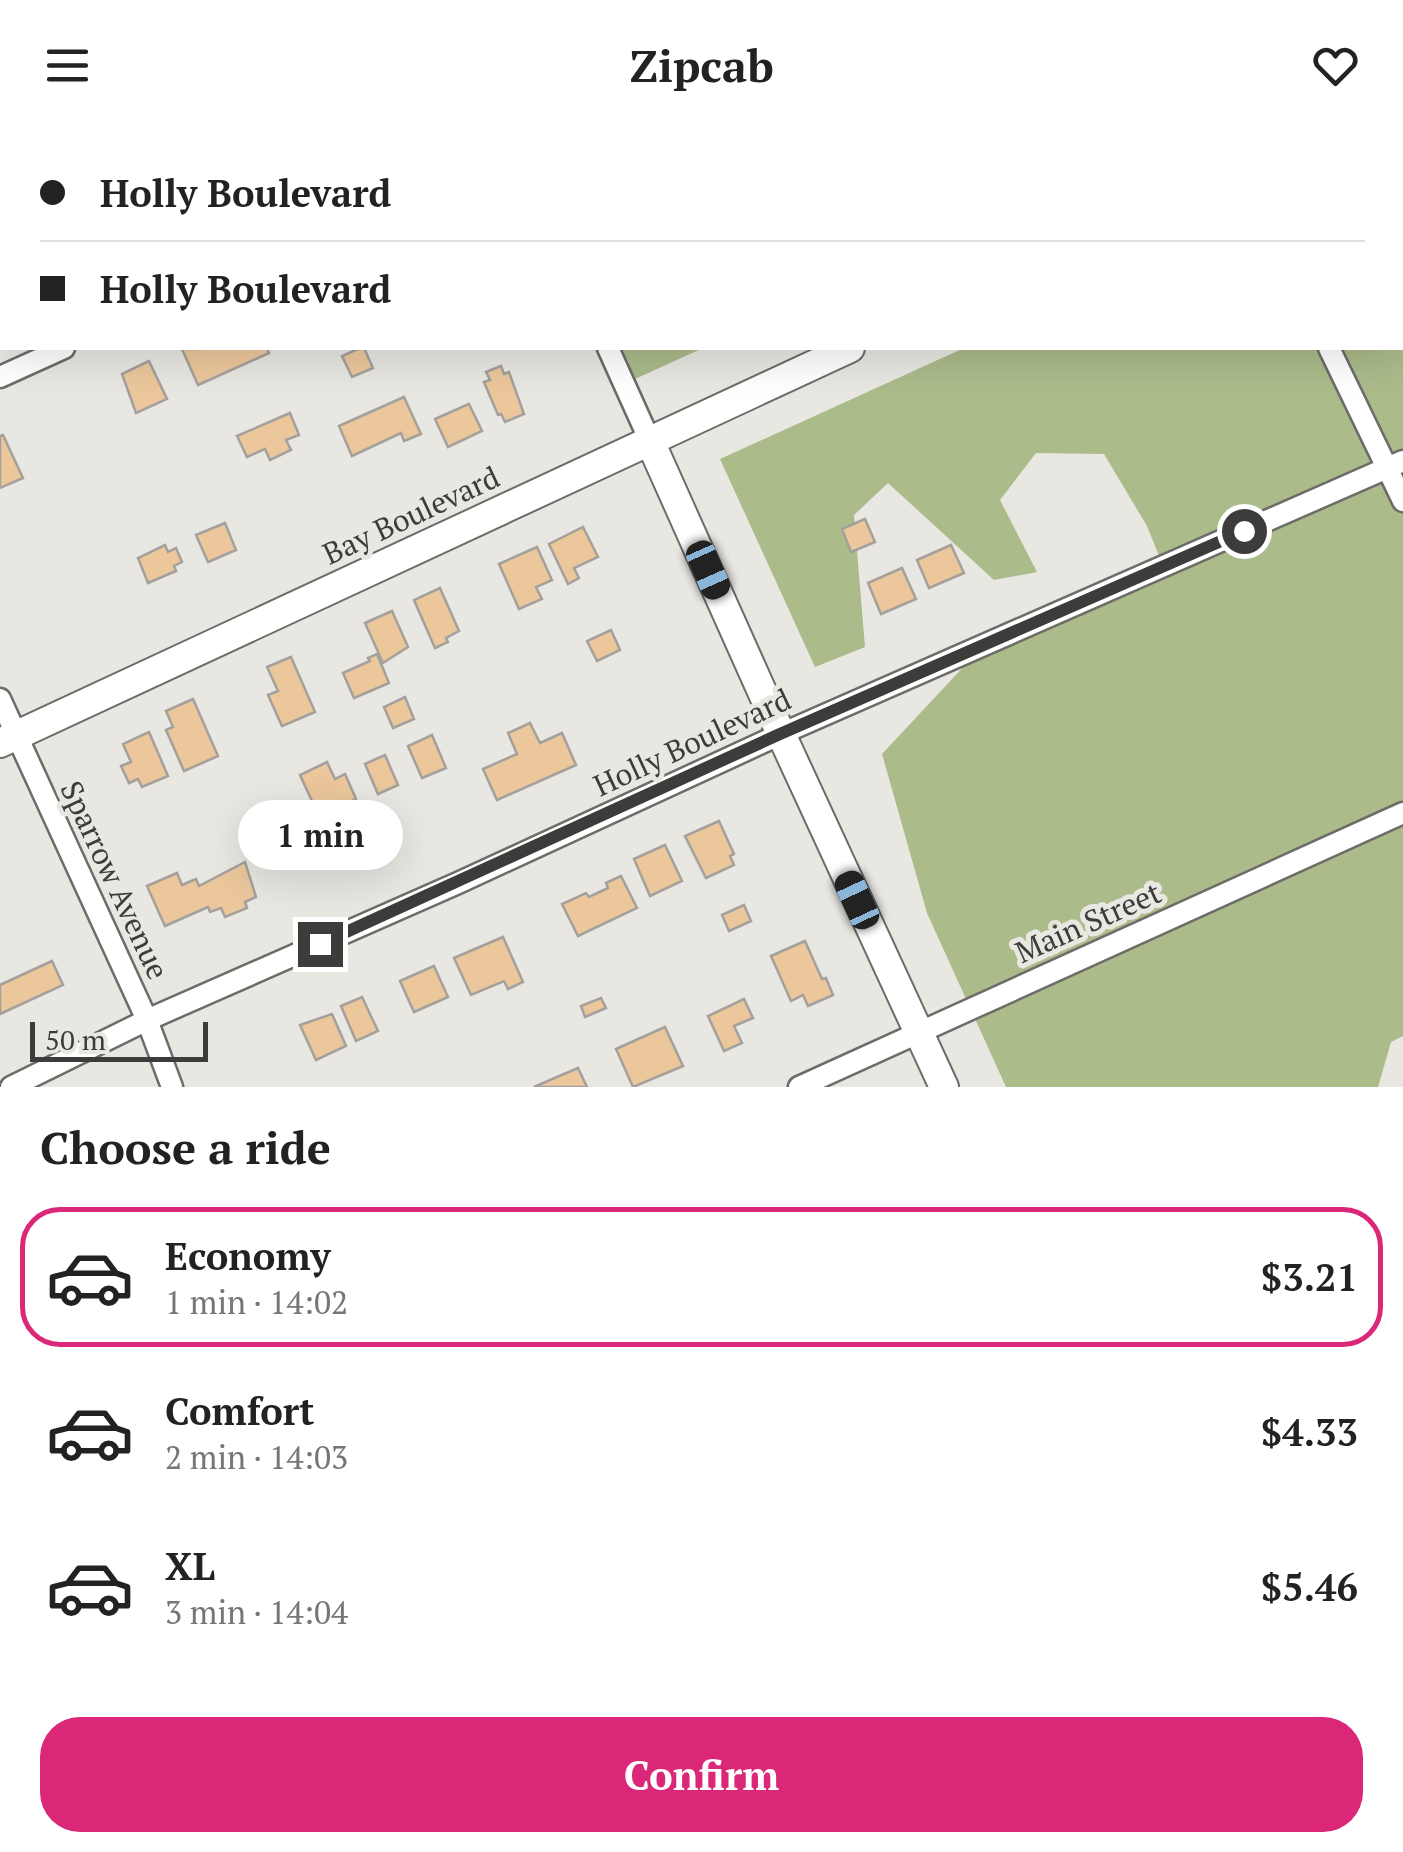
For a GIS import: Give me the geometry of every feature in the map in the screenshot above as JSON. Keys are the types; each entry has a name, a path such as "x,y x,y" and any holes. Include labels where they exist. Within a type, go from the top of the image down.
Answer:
{"main road":[{"name":"Bay Boulevard","path":"8,739 846,350"},
{"path":"650,440 780,734 944,1087"}],"street":[{"path":"0,377 60,350"},
{"path":"609,350 650,440"},
{"path":"1330,350 1394,465 1403,501"},
{"name":"Holly Boulevard","path":"11,1087 147,1020 458,883 780,734 1394,465"},
{"name":"Sparrow Avenue","path":"0,699 8,739 147,1020 172,1087"},
{"name":"Main Street","path":"798,1087 1403,813"}],"green space":[{"path":"606,350 699,350 622,385"},
{"path":"960,350 1403,350 1403,1036 1391,1042 1378,1087 1006,1087 927,913 882,754 967,663 1168,578 1147,526 1104,454 1036,453 1000,500 1037,572 994,580 888,483 854,515 865,647 815,667 720,459"}],"building":[{"path":"182,350 268,350 269,353 198,385"},
{"path":"365,350 373,368 352,377 342,356"},
{"path":"149,361 167,399 136,413 122,374"},
{"path":"501,366 504,374 509,372 524,414 505,422 484,382 490,380 486,372"},
{"path":"404,397 421,434 404,441 401,433 352,456 339,426"},
{"path":"469,404 482,431 448,447 435,419"},
{"path":"290,413 299,435 286,440 291,450 270,460 265,449 247,457 237,436"},
{"path":"3,435 23,478 0,488 0,436"},
{"path":"865,519 875,542 851,552 842,529"},
{"path":"225,523 236,550 208,562 196,535"},
{"path":"583,527 598,557 574,568 579,578 568,584 549,544"},
{"path":"165,545 168,552 176,548 182,562 174,566 176,571 148,583 138,558"},
{"path":"951,545 964,573 929,588 917,560"},
{"path":"537,547 552,580 536,587 542,599 519,609 499,564"},
{"path":"902,568 916,599 881,614 868,583"},
{"path":"440,588 459,631 435,648 414,600"},
{"path":"392,611 408,647 383,663 365,623"},
{"path":"611,630 620,650 597,661 587,641"},
{"path":"377,654 389,683 354,698 343,673"},
{"path":"291,657 315,712 282,726 268,695 278,691 267,667"},
{"path":"405,697 414,719 393,728 384,707"},
{"path":"193,699 218,756 184,771 166,730 173,727 166,711"},
{"path":"530,723 540,743 562,733 576,765 497,800 483,769 517,754 508,733"},
{"path":"149,732 168,776 142,787 138,779 129,783 121,766 131,762 123,744"},
{"path":"432,735 446,768 422,778 408,746"},
{"path":"385,755 398,785 378,794 365,764"},
{"path":"327,762 335,779 345,774 356,799 319,816 300,775"},
{"path":"719,821 734,854 730,856 734,865 706,878 685,836"},
{"path":"665,845 682,881 650,896 634,859"},
{"path":"245,862 256,897 245,902 247,908 225,917 221,908 210,912 208,907 165,926 147,886 177,873 182,885 196,879 199,886"},
{"path":"621,876 637,908 578,936 562,904 608,888 606,883"},
{"path":"744,905 751,921 729,931 722,915"},
{"path":"503,937 523,982 508,989 504,981 471,995 454,958"},
{"path":"805,941 833,995 808,1006 803,995 791,1001 771,956"},
{"path":"52,961 63,985 0,1014 0,985"},
{"path":"434,966 448,997 414,1012 400,981"},
{"path":"362,997 378,1031 356,1041 341,1006"},
{"path":"601,998 606,1008 585,1017 581,1006"},
{"path":"744,999 753,1018 734,1026 742,1043 724,1051 708,1016"},
{"path":"332,1014 346,1046 316,1060 300,1025"},
{"path":"665,1027 683,1066 633,1087 616,1049"},
{"path":"578,1068 587,1087 534,1087"}],"route":[{"path":"320,944 780,734 1244,531"}]}
